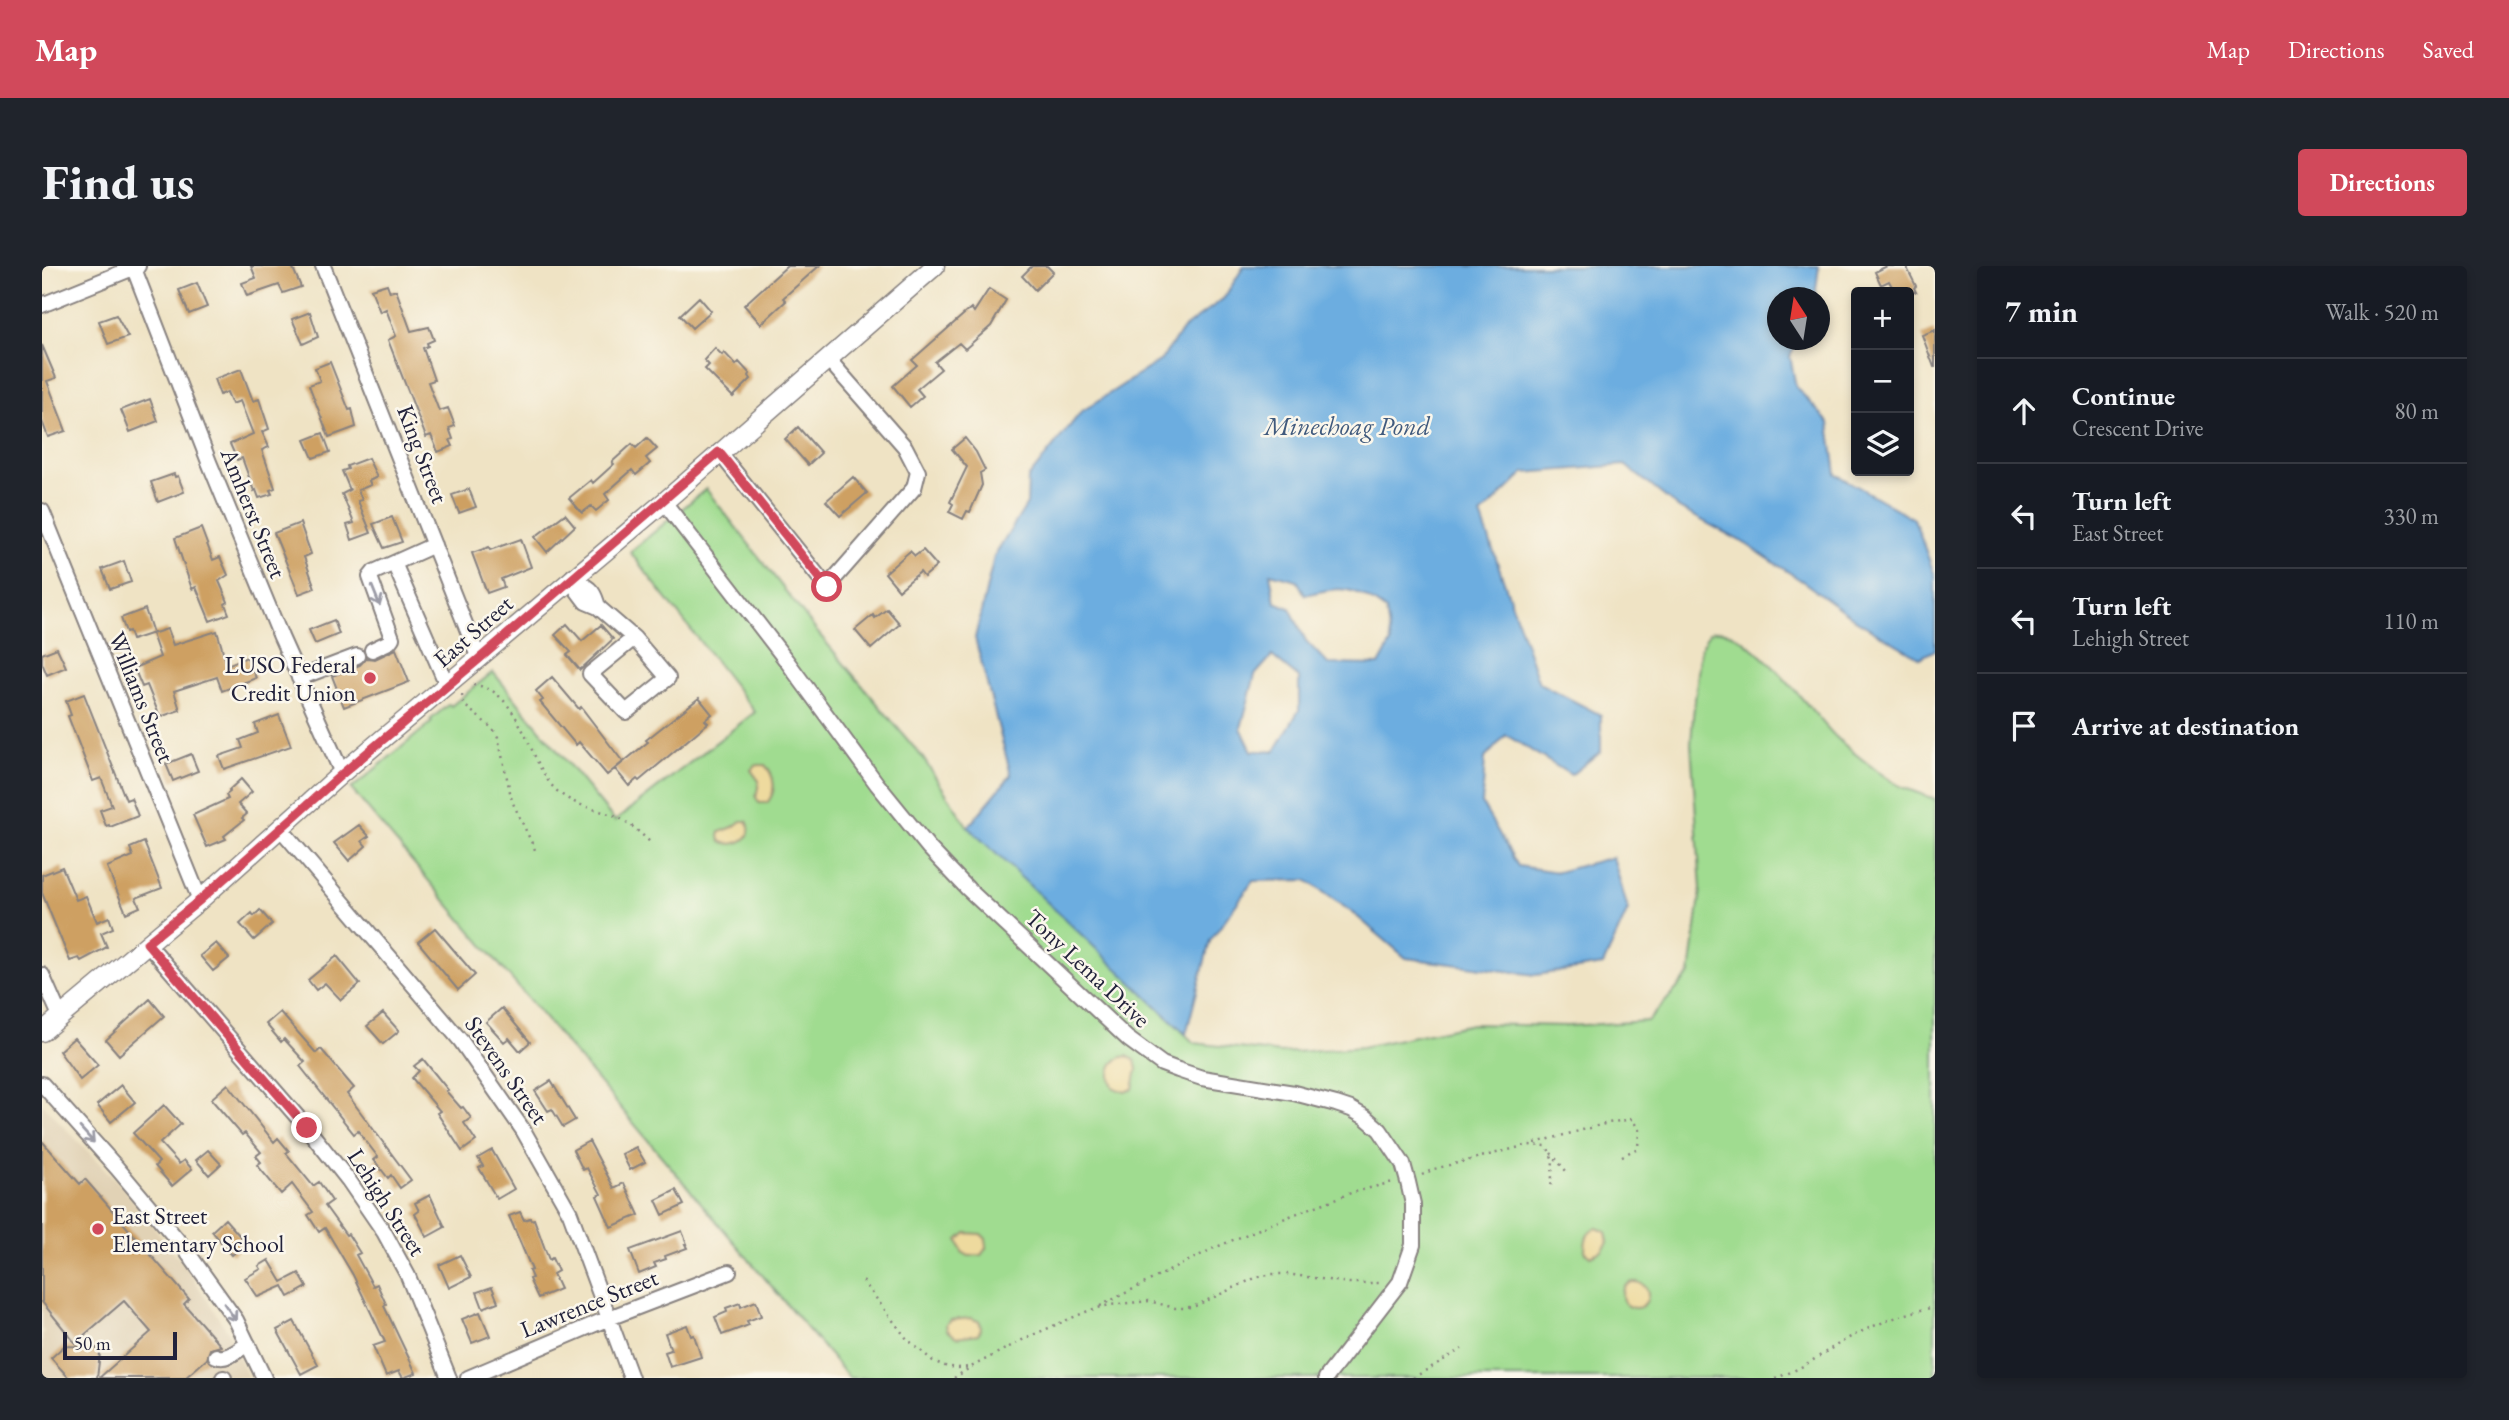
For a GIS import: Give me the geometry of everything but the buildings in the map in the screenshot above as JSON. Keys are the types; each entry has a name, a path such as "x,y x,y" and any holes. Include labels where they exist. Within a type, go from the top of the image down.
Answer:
{"main road":[{"name":"East Street","path":"42,1032 200,900 342,774 459,686 479,659 935,266"}],"street":[{"name":"King Street","path":"323,266 479,659"},
{"path":"42,305 135,267"},
{"name":"Amherst Street","path":"135,267 209,462 342,774"},
{"path":"719,452 827,587 914,488 918,472 905,447 828,359"},
{"name":"Tony Lema Drive","path":"664,502 786,660 877,784 929,848 968,889 1128,1040 1163,1064 1202,1078 1294,1093 1351,1109 1380,1130 1403,1164 1413,1204 1413,1245 1400,1282 1326,1378"},
{"name":"Williams Street","path":"42,511 200,900"},
{"path":"372,650 390,642 392,638 370,577 374,572 434,545"},
{"path":"394,563 459,686"},
{"path":"575,578 586,584 595,594 598,607 634,638 668,678 626,712 590,674 634,638"},
{"path":"299,678 357,656"},
{"name":"Stevens Street","path":"280,828 461,1041 529,1139 570,1213 631,1378"},
{"name":"Lehigh Street","path":"147,943 307,1128 363,1201 408,1276 449,1378"},
{"path":"42,975 60,1016"},
{"path":"42,1084 185,1249 236,1320 264,1378"},
{"name":"Lawrence Street","path":"468,1378 609,1318 729,1272"},
{"path":"216,1356 227,1356 248,1344"}],"path":[{"path":"459,686 485,686 505,702 556,790 580,805 617,817 650,842"},
{"path":"459,686 463,704 493,729 498,737 512,801 537,854"},
{"path":"954,1378 1028,1337 1090,1310 1214,1248 1296,1214 1382,1184 1408,1182 1434,1169 1632,1119 1639,1130 1638,1148 1618,1158"},
{"path":"1528,1145 1548,1146 1566,1171"},
{"path":"1551,1190 1552,1153"},
{"path":"1090,1310 1132,1301 1149,1301 1184,1308 1195,1306 1255,1278 1272,1274 1349,1283 1400,1282"},
{"path":"863,1281 907,1339 933,1361 946,1366 971,1367"},
{"path":"1775,1378 1800,1370 1847,1339 1882,1322 1935,1307"},
{"path":"1413,1378 1462,1349"}],"shaded area":[{"name":"East Street Elementary School","path":"42,1104 122,1187 188,1270 231,1337 248,1378 42,1378 42,1334 45,1332 42,1329"}],"green space":[{"path":"706,489 819,634 923,758 968,827 1194,1043 1281,1053 1362,1047 1472,1024 1568,1026 1648,1021 1690,974 1701,889 1691,744 1701,648 1709,633 1723,631 1758,652 1836,737 1858,756 1900,786 1935,799 1935,1378 849,1378 351,789 432,722 430,720 449,704 451,706 493,672 615,821 755,712 630,552"}],"sand":[{"path":"756,765 765,765 773,779 772,794 767,803 759,803 756,798 759,781 751,770"},
{"path":"741,821 747,821 747,837 733,844 721,842 720,832"},
{"path":"1127,1056 1135,1060 1137,1069 1133,1089 1125,1092 1114,1088 1110,1073 1117,1060"},
{"path":"1597,1228 1606,1232 1608,1242 1602,1251 1590,1256 1585,1251 1586,1240 1590,1231"},
{"path":"966,1233 981,1234 986,1239 987,1247 981,1255 969,1256 962,1252 958,1240"},
{"path":"1635,1282 1644,1286 1648,1295 1644,1304 1635,1308 1626,1304 1622,1295 1626,1286"},
{"path":"971,1318 980,1322 981,1329 978,1334 956,1337 947,1330 946,1324 951,1320"}],"water":[{"name":"Minechoag Pond","path":"1244,266 1819,266 1816,287 1767,287 1767,350 1793,350 1790,356 1796,387 1829,423 1836,474 1914,519 1935,576 1935,650 1920,658 1857,621 1746,544 1679,508 1625,465 1524,473 1481,515 1539,683 1601,715 1601,751 1571,775 1506,735 1485,758 1482,804 1518,866 1558,872 1613,857 1628,910 1603,965 1536,975 1406,958 1353,913 1306,880 1253,881 1210,941 1186,1034 968,827 1011,775 975,638 994,557 1027,504 1028,478 1081,412 1161,360 1183,329 1224,298","holes":["1270,573 1297,580 1305,595 1348,590 1386,611 1391,643 1379,665 1328,664 1306,641 1290,608 1275,602","1272,656 1299,678 1299,710 1275,751 1252,751 1241,728 1255,675"]}],"place":[{"name":"LUSO Federal Credit Union","path":"370,678"},
{"name":"East Street Elementary School","path":"98,1229"}],"route":[{"path":"307,1128 147,943 573,576 664,502 719,452 827,587"}]}
